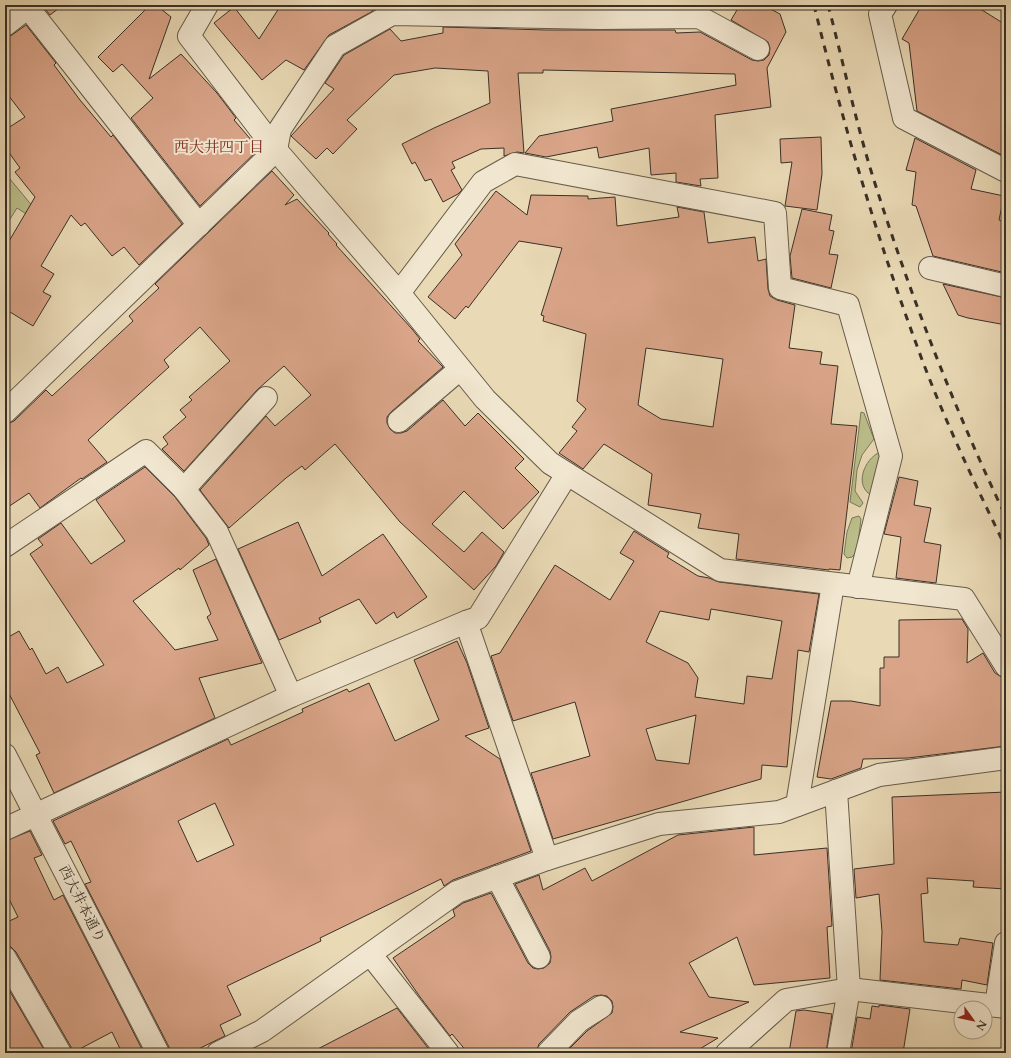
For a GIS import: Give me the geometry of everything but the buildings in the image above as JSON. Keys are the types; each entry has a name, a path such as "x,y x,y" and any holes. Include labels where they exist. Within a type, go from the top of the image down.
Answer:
{"street":[{"path":"207,5 189,36 276,150 399,293 485,399 550,464 720,570 964,599 1006,666"},
{"path":"886,5 880,14 904,118 1006,171"},
{"path":"5,25 27,6 199,225"},
{"path":"5,412 276,150 280,129 335,46 392,14 445,10 602,11 699,18 758,49"},
{"path":"399,293 483,182 515,164 775,213 780,288 848,304 891,456 858,587"},
{"path":"930,268 1006,286"},
{"path":"399,421 460,369"},
{"path":"184,489 266,398"},
{"path":"5,546 146,451 184,489 217,532 291,696"},
{"path":"5,829 291,696 478,618 567,474"},
{"path":"797,805 833,584"},
{"path":"466,622 547,859"},
{"name":"西大井本通り","path":"5,755 158,1053"},
{"path":"218,1053 262,1031 371,955 457,892 497,877 547,859 659,824 779,812 879,775 1006,758"},
{"path":"836,791 849,989 838,1053"},
{"path":"497,877 539,957"},
{"path":"727,1053 786,1000 849,989 1001,1006 1006,943"},
{"path":"371,955 448,1053"},
{"path":"5,958 60,1053"},
{"path":"548,1053 579,1021 602,1007"}],"green space":[{"path":"5,173 53,231 17,208 5,227"},
{"path":"861,412 864,413 874,439 862,455 857,470 855,491 863,503 860,507 850,502"},
{"path":"880,452 881,459 873,496 867,492 863,486 863,473 869,461"},
{"path":"859,516 861,519 857,551 852,557 847,558 844,554 847,532 852,518"}],"railway":[{"path":"814,5 848,134 874,220 902,304 948,423 1006,548"},
{"path":"828,5 866,153 901,262 950,391 1006,517"}],"district":[{"name":"西大井四丁目","path":"219,147"}]}
